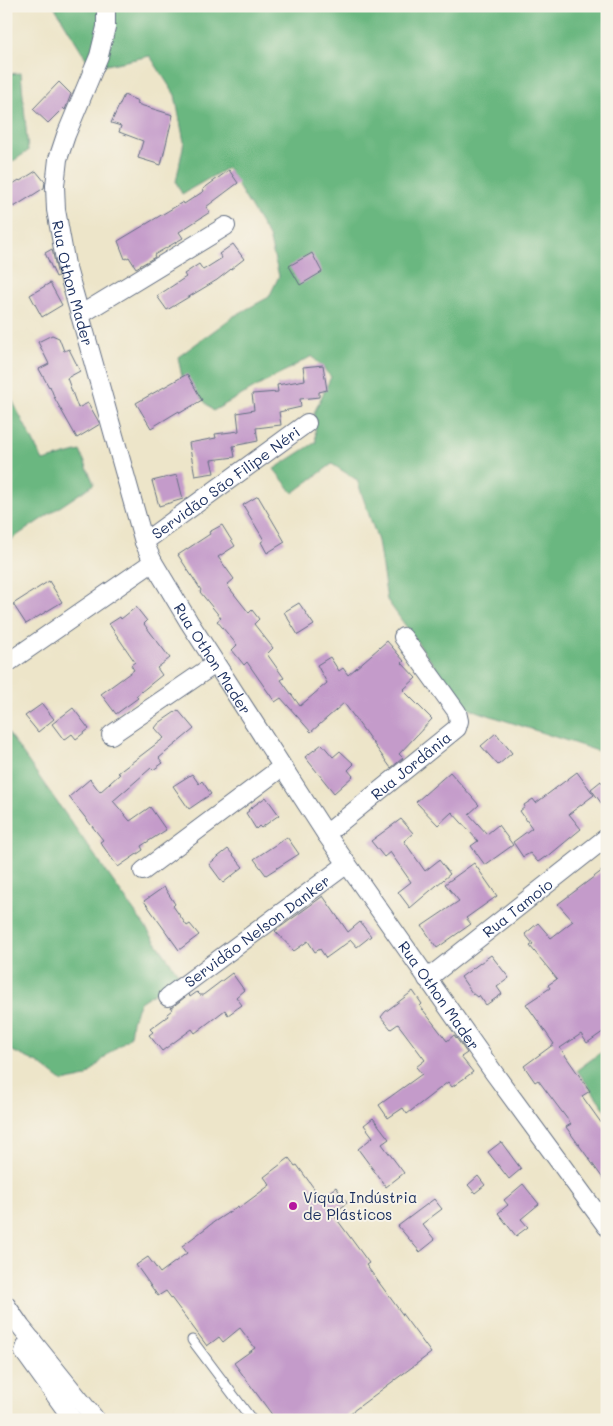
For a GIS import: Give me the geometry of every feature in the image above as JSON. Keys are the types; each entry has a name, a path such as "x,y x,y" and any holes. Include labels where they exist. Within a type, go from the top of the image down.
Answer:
{"street":[{"name":"Rua Othon Mader","path":"106,6 106,27 99,56 58,159 55,186 56,210 61,244 144,542 153,562 216,664 326,834 566,1174 607,1228"},
{"path":"80,315 226,226"},
{"name":"Servidão São Filipe Néri","path":"144,542 307,423"},
{"path":"6,664 153,562"},
{"name":"Rua Jordânia","path":"326,834 457,728 459,721 456,712 403,637"},
{"path":"111,734 216,664"},
{"path":"143,871 282,766"},
{"name":"Rua Tamoio","path":"427,979 607,837"},
{"name":"Servidão Nelson Danker","path":"168,997 347,864"},
{"path":"6,1304 32,1340 96,1420"},
{"path":"32,1340 26,1346 24,1352 73,1420"}],"lane":[{"path":"192,1340 252,1420"}],"green space":[{"path":"54,6 607,6 607,754 464,707 387,600 378,541 357,480 332,464 293,493 274,469 316,442 314,413 331,377 312,356 213,411 182,377 178,357 234,316 269,297 279,276 269,237 227,168 182,194 176,182 184,142 175,95 150,56 92,68"},
{"path":"21,73 28,151 6,166 6,74"},
{"path":"6,388 43,461 80,451 94,484 6,543"},
{"path":"6,730 180,976 140,1002 132,1021 130,1037 107,1055 86,1077 63,1082 38,1063 6,1048"},
{"path":"607,1048 607,1112 577,1070"}],"building":[{"path":"59,82 71,94 65,110 63,108 48,123 33,109"},
{"path":"124,95 138,101 137,104 173,115 161,165 138,158 143,141 119,132 121,126 111,123"},
{"path":"229,170 238,183 206,207 210,212 179,232 183,238 136,268 129,257 125,259 118,241 183,202 184,204 204,191 203,189"},
{"path":"36,171 45,182 44,188 14,207 6,196 6,191 19,180"},
{"path":"233,244 244,259 217,280 167,310 157,296 186,277 184,274 199,264 203,270 222,258 219,254"},
{"path":"52,249 58,276 56,277 45,253"},
{"path":"312,253 322,272 300,285 289,266"},
{"path":"50,283 62,305 42,317 30,295"},
{"path":"52,335 59,338 64,351 69,349 80,371 67,378 78,408 88,403 100,424 77,438 39,369 49,364 38,342"},
{"path":"323,365 327,390 319,392 319,397 300,399 301,407 279,412 281,425 256,428 258,441 233,446 235,457 211,460 214,473 195,476 189,443 216,438 215,434 239,431 237,413 254,410 252,394 278,392 277,385 305,380 303,367"},
{"path":"187,374 202,400 151,428 136,403"},
{"path":"177,475 183,499 159,506 152,481"},
{"path":"258,496 285,542 267,553 261,542 264,540 243,505"},
{"path":"222,525 235,546 218,557 234,579 227,585 249,613 252,610 259,619 254,624 273,648 267,654 284,678 281,680 300,706 327,683 317,665 330,657 339,671 343,668 348,675 387,641 404,661 402,663 416,678 403,690 432,719 399,754 403,758 391,768 344,703 311,732 281,698 275,702 247,662 244,665 232,650 237,645 217,621 221,618 200,592 201,590 178,555 210,534 209,532"},
{"path":"49,581 62,602 26,624 13,604"},
{"path":"299,603 314,625 298,635 284,612"},
{"path":"136,607 147,621 144,624 170,658 157,668 162,675 136,696 138,698 116,714 101,694 134,670 131,665 135,662 109,624 120,617 121,619"},
{"path":"42,704 54,719 38,732 25,716"},
{"path":"73,708 89,729 76,739 72,734 64,740 52,724"},
{"path":"178,710 194,729 159,758 163,763 153,770 151,768 113,801 130,821 150,807 166,830 141,846 143,850 118,867 100,842 103,840 69,797 90,779 100,792 120,774 118,773 164,738 155,728"},
{"path":"496,733 512,753 498,765 481,746"},
{"path":"322,744 333,757 340,751 354,764 348,770 353,776 334,793 305,757"},
{"path":"450,772 479,805 469,814 487,834 498,825 513,845 485,865 471,846 478,841 452,812 438,825 416,802"},
{"path":"577,772 594,795 569,814 581,829 546,858 538,862 530,853 523,857 513,842 532,828 520,811 525,807 524,805 533,799 536,803"},
{"path":"192,774 199,784 202,781 211,794 189,809 173,786"},
{"path":"607,779 607,811 591,789"},
{"path":"266,797 279,815 261,828 259,826 256,829 246,813"},
{"path":"401,819 413,833 404,841 425,871 439,860 450,874 410,908 398,892 411,882 390,852 384,857 371,841"},
{"path":"287,837 299,854 266,875 254,859"},
{"path":"228,849 243,867 223,883 209,864"},
{"path":"474,863 497,896 466,918 471,924 437,948 422,926 459,901 445,884"},
{"path":"607,867 607,1029 587,1043 581,1034 560,1048 590,1091 582,1096 607,1131 607,1184 566,1127 571,1124 538,1080 535,1082 524,1066 554,1044 526,1004 550,988 548,985 557,979 530,946 533,944 525,934 538,923 551,938 573,921 558,904"},
{"path":"164,887 175,904 173,906 187,926 190,924 199,935 179,950 144,901"},
{"path":"323,896 348,932 360,922 371,936 357,947 351,940 326,958 320,949 315,952 308,941 294,951 275,931"},
{"path":"491,955 509,978 497,987 502,994 486,1005 479,995 477,997 472,993 461,977"},
{"path":"232,973 244,990 236,997 242,1005 228,1015 225,1010 195,1033 192,1029 162,1051 149,1035 153,1032 150,1029 168,1016 167,1014 172,1010 171,1008 189,994 190,997 197,992 203,995"},
{"path":"413,991 422,1004 420,1006 447,1041 454,1035 467,1053 461,1057 473,1072 452,1087 448,1082 407,1114 403,1108 388,1118 379,1105 422,1074 416,1067 425,1060 398,1024 391,1029 381,1017"},
{"path":"373,1118 389,1139 382,1144 404,1173 386,1187 358,1149 373,1137 364,1125"},
{"path":"501,1142 521,1169 509,1179 488,1152"},
{"name":"Víqua Indústria de Plásticos","path":"289,1158 295,1166 297,1165 321,1198 336,1187 347,1203 333,1214 369,1263 366,1265 431,1353 341,1420 276,1420 234,1363 255,1348 240,1328 223,1342 219,1337 207,1346 166,1291 158,1296 136,1265 148,1257 160,1273 187,1253 182,1246 270,1185 264,1177"},
{"path":"478,1176 485,1185 475,1193 468,1185"},
{"path":"523,1184 539,1204 521,1219 528,1227 516,1236 498,1213 508,1205 504,1200"},
{"path":"434,1199 442,1209 422,1224 435,1240 420,1252 398,1226"}],"place":[{"name":"Víqua Indústria de Plásticos","path":"293,1206"}]}
